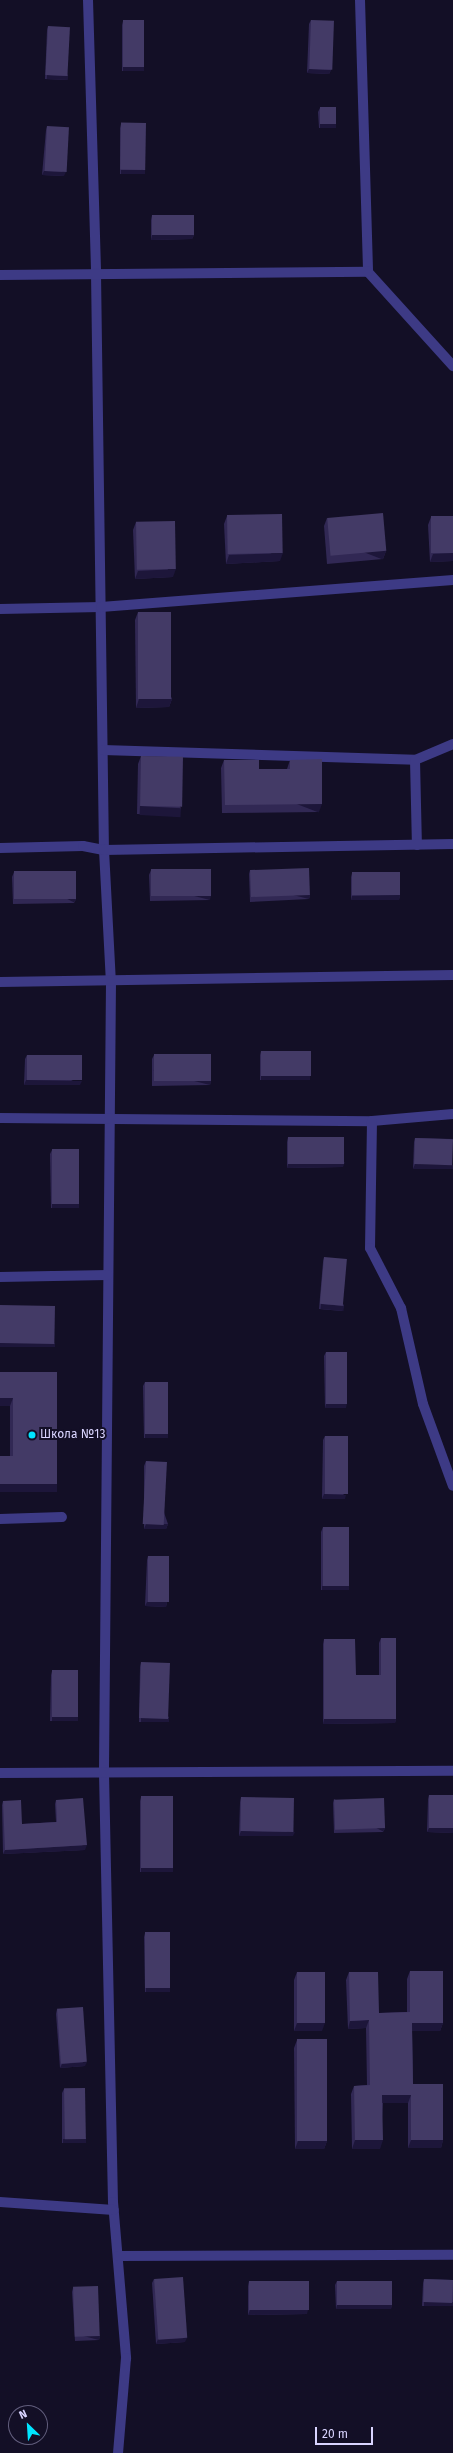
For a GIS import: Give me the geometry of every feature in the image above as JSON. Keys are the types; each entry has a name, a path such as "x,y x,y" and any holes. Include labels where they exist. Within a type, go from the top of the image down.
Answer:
{"street":[{"path":"88,0 96,273 104,850 112,982 104,1774 114,2210 126,2358 118,2453"},
{"path":"360,0 368,272 453,366"},
{"path":"0,275 96,273 368,272"},
{"path":"0,609 101,607 453,580"},
{"path":"103,750 415,760 453,744"},
{"path":"415,760 417,845"},
{"path":"0,848 83,846 104,850 453,844"},
{"path":"0,982 112,982 453,975"},
{"path":"0,1118 372,1121 453,1114"},
{"path":"372,1121 370,1248 400,1308 423,1404 453,1486"},
{"path":"0,1277 108,1275"},
{"path":"0,1520 62,1517"},
{"path":"0,1773 104,1774 453,1771"},
{"path":"0,2202 114,2210"},
{"path":"118,2256 453,2255"}],"building":[{"path":"123,20 144,20 144,67 123,67"},
{"path":"311,20 334,21 332,70 309,69"},
{"path":"48,26 70,27 67,76 45,75"},
{"path":"320,107 336,107 336,124 320,124"},
{"path":"121,123 146,123 145,170 120,170"},
{"path":"47,126 69,127 67,172 45,171"},
{"path":"152,215 194,215 194,235 152,235"},
{"path":"383,513 386,551 331,556 327,518"},
{"path":"282,514 283,553 228,554 227,515"},
{"path":"431,516 453,516 453,553 431,553"},
{"path":"175,521 176,569 137,570 136,522"},
{"path":"138,612 171,612 171,699 138,699"},
{"path":"141,756 183,757 182,807 140,806"},
{"path":"322,759 322,804 225,805 224,760 259,760 259,769 290,769 290,760"},
{"path":"309,868 310,895 251,897 250,870"},
{"path":"151,869 211,869 211,896 151,896"},
{"path":"14,871 76,871 76,899 14,899"},
{"path":"352,872 400,872 400,895 352,895"},
{"path":"261,1051 311,1051 311,1076 261,1076"},
{"path":"154,1054 211,1054 211,1081 154,1081"},
{"path":"27,1055 82,1055 82,1080 27,1080"},
{"path":"288,1137 344,1137 344,1164 288,1164"},
{"path":"415,1138 453,1139 452,1165 414,1164"},
{"path":"52,1149 79,1149 79,1204 52,1204"},
{"path":"324,1257 347,1259 343,1306 320,1304"},
{"path":"0,1305 55,1306 54,1344 0,1343"},
{"path":"326,1352 347,1352 347,1404 326,1404"},
{"name":"Школа №13","path":"0,1372 57,1372 57,1484 0,1484 0,1456 13,1456 13,1398 0,1398"},
{"path":"145,1382 168,1382 168,1434 145,1434"},
{"path":"325,1436 348,1436 348,1494 325,1494"},
{"path":"146,1461 167,1462 164,1525 143,1524"},
{"path":"323,1527 349,1527 349,1586 323,1586"},
{"path":"148,1556 169,1556 169,1602 148,1602"},
{"path":"381,1638 396,1638 396,1719 324,1719 324,1639 355,1639 356,1675 381,1675"},
{"path":"141,1662 170,1663 168,1719 139,1718"},
{"path":"52,1670 78,1670 78,1717 52,1717"},
{"path":"429,1795 453,1795 453,1828 429,1828"},
{"path":"141,1796 173,1796 173,1868 141,1868"},
{"path":"241,1797 294,1798 293,1832 240,1831"},
{"path":"83,1798 87,1845 5,1850 3,1801 21,1800 22,1824 57,1822 56,1800"},
{"path":"384,1798 385,1828 335,1830 334,1800"},
{"path":"145,1932 170,1932 170,1988 145,1988"},
{"path":"410,1971 443,1971 443,2023 412,2023 413,2084 443,2084 443,2140 411,2140 411,2095 382,2095 383,2140 355,2140 354,2086 370,2085 369,2020 350,2021 349,1972 378,1972 379,2013 410,2012"},
{"path":"297,1972 325,1972 325,2023 297,2023"},
{"path":"83,2007 87,2062 61,2064 57,2009"},
{"path":"297,2039 327,2039 327,2141 297,2141"},
{"path":"64,2088 85,2088 86,2139 65,2139"},
{"path":"183,2277 187,2338 158,2340 154,2279"},
{"path":"424,2279 453,2280 452,2303 423,2302"},
{"path":"249,2281 309,2281 309,2310 249,2310"},
{"path":"337,2281 392,2281 392,2305 337,2305"},
{"path":"98,2286 100,2336 75,2337 73,2287"}],"place":[{"name":"Школа №13","path":"32,1435"}]}
